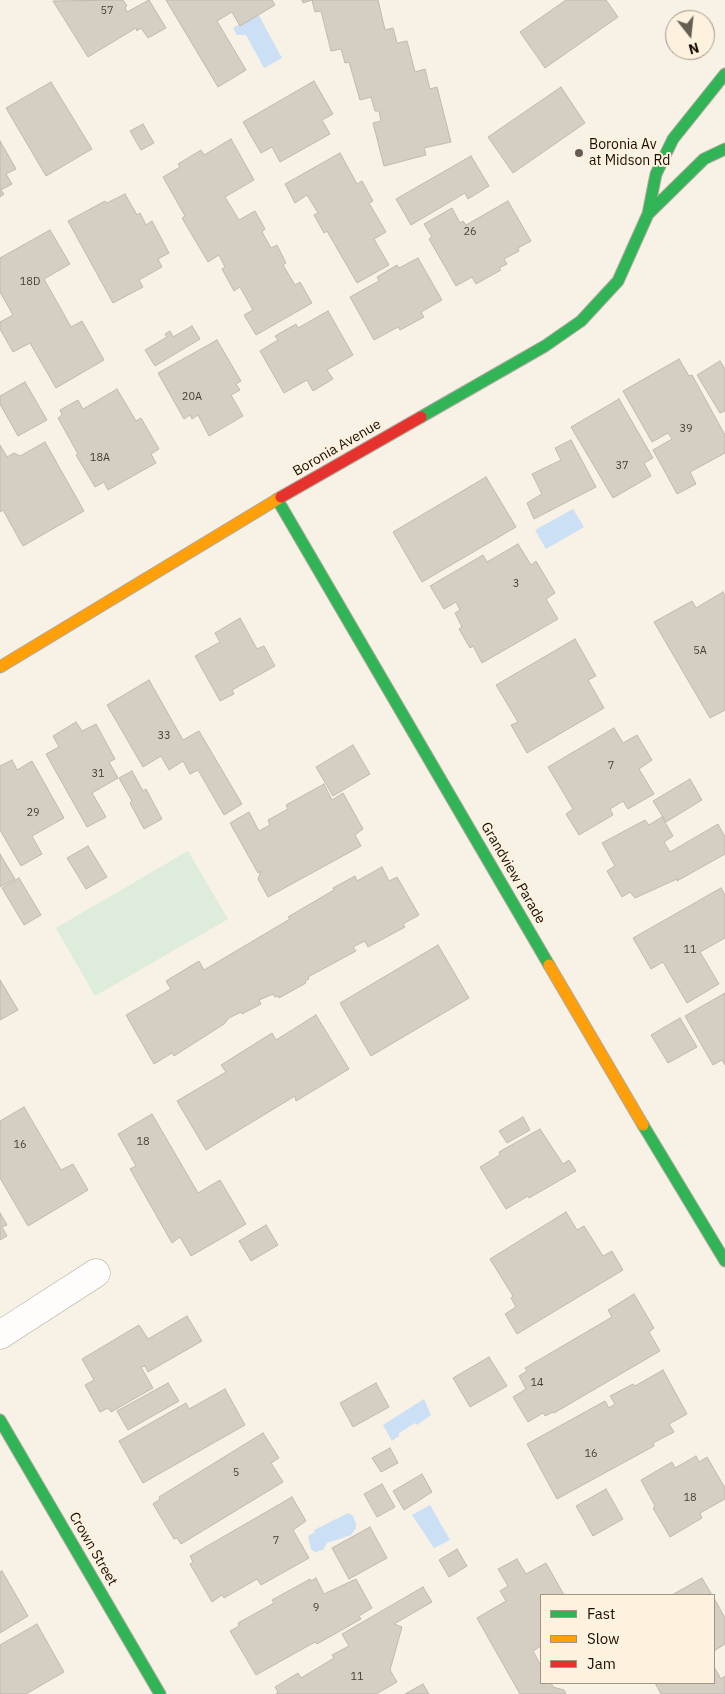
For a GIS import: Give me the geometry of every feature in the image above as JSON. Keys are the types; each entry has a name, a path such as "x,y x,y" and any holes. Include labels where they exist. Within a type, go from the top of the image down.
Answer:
{"street":[{"name":"Boronia Avenue","path":"0,667 277,499 545,346 581,321 618,281 648,214 656,174 674,138 725,74"},
{"name":"Boronia Avenue","path":"648,214 704,160 725,149"},
{"name":"Grandview Parade","path":"277,499 681,1190 725,1260"},
{"path":"0,1334 96,1273"},
{"name":"Crown Street","path":"0,1420 160,1694"}],"green space":[{"path":"188,851 228,919 95,996 56,928"}],"water":[{"path":"258,14 282,58 264,68 246,35 237,35 233,28"},
{"path":"573,509 584,527 546,549 535,530"},
{"path":"424,1399 431,1415 417,1425 415,1423 399,1433 399,1436 392,1441 383,1425"},
{"path":"430,1505 450,1540 434,1548 412,1515"},
{"path":"348,1513 353,1516 356,1524 356,1528 351,1535 327,1543 323,1550 315,1552 311,1549 308,1536 315,1532 314,1530"}],"building":[{"path":"123,0 127,6 125,8 127,12 149,0 166,28 148,38 141,28 137,31 136,28 88,57 53,1"},
{"path":"166,0 272,0 275,5 240,26 232,12 217,21 246,70 218,87"},
{"path":"312,0 378,0 385,30 393,28 397,43 407,41 415,72 425,69 430,89 437,87 451,142 424,148 426,155 384,166 373,123 381,121 379,111 375,111 371,97 360,100 349,62 345,63 341,49 331,51 321,11 315,12"},
{"path":"566,0 606,0 618,17 545,68 520,32"},
{"path":"314,81 333,114 322,120 330,134 280,162 272,147 261,153 243,122"},
{"path":"51,82 92,149 46,176 6,108"},
{"path":"561,87 585,123 513,173 488,137"},
{"path":"143,124 154,143 141,150 130,131"},
{"path":"231,139 254,180 225,197 239,220 255,211 265,229 262,232 271,248 277,245 286,263 283,265 295,285 300,282 312,303 256,335 244,315 253,310 240,287 234,291 222,269 225,267 219,255 208,262 182,218 185,216 163,177 180,167 178,164 201,150 204,155"},
{"path":"0,141 16,169 6,174 12,184 1,190 4,194 0,197"},
{"path":"340,153 357,184 362,181 373,201 369,203 386,232 374,239 389,265 357,283 327,231 324,233 314,215 318,213 307,195 295,203 285,184"},
{"path":"471,156 489,186 468,199 465,193 411,225 396,199"},
{"path":"125,194 137,215 140,213 146,225 152,221 169,253 158,259 162,267 139,280 143,287 113,303 68,221 105,201 107,203"},
{"path":"508,201 531,241 518,248 519,251 504,259 507,264 499,268 501,270 476,284 472,277 456,286 429,239 432,237 424,224 452,208 460,223 463,221 466,225"},
{"path":"50,230 70,264 44,279 71,327 82,321 104,360 56,388 30,343 13,352 0,329 0,322 13,315 0,292 0,258"},
{"path":"418,258 442,300 421,312 424,317 400,330 398,327 374,340 350,297 379,281 377,277 397,265 399,268"},
{"path":"328,311 353,355 327,370 333,379 313,391 307,380 284,393 260,351 278,340 275,336 296,324 298,328"},
{"path":"192,326 200,339 155,366 145,350 167,337 165,334 170,331 173,337"},
{"path":"217,340 241,381 236,384 240,390 231,395 243,416 209,436 198,415 192,419 190,415 184,419 158,373"},
{"path":"679,359 689,376 692,375 725,435 725,453 690,472 696,484 677,494 653,450 672,439 668,433 652,442 623,391"},
{"path":"720,361 725,369 725,411 720,413 697,375"},
{"path":"25,382 47,420 18,436 0,404 0,396"},
{"path":"117,389 136,421 141,418 159,449 151,454 156,463 108,490 104,482 95,487 76,455 78,454 58,418 62,415 60,410 78,400 83,409"},
{"path":"619,399 653,458 644,463 651,476 613,498 571,427"},
{"path":"571,440 596,487 534,519 527,503 542,494 532,474 561,460 555,448"},
{"path":"45,442 84,511 23,546 3,510 0,512 0,445 7,457 14,453 20,456"},
{"path":"486,477 516,527 422,582 393,532"},
{"path":"518,544 531,565 536,561 555,593 546,599 558,619 482,663 473,646 470,648 459,629 462,627 455,613 460,610 456,602 444,609 430,586 483,555 487,562"},
{"path":"723,592 725,596 725,710 710,718 654,622 692,601 696,608"},
{"path":"240,618 257,649 264,646 275,666 232,690 234,694 220,701 195,656 220,642 215,633"},
{"path":"575,639 596,676 588,680 604,708 527,753 511,725 518,722 496,685"},
{"path":"149,680 183,740 199,731 242,804 224,815 198,770 190,774 183,761 169,770 161,756 143,767 107,705"},
{"path":"76,722 82,731 96,724 115,759 109,762 118,778 92,793 106,817 87,827 46,754 59,747 53,736"},
{"path":"614,728 623,743 637,735 652,760 639,769 654,794 628,809 623,801 610,809 613,815 579,835 566,814 573,809 548,767"},
{"path":"353,745 370,774 333,796 316,767"},
{"path":"12,760 17,770 32,761 64,818 32,836 42,854 21,866 0,830 0,766"},
{"path":"132,771 143,791 146,789 162,819 144,829 130,803 132,801 119,778"},
{"path":"690,779 702,800 666,822 653,801"},
{"path":"324,784 332,800 343,793 363,829 355,835 361,846 268,897 258,879 261,871 258,873 230,823 249,812 259,831 270,825 268,820 288,809 286,805"},
{"path":"662,817 673,836 664,842 670,852 718,824 725,837 725,854 677,881 677,879 635,898 630,892 622,897 607,871 615,866 602,843 645,820 649,825"},
{"path":"88,846 107,877 86,889 67,858"},
{"path":"0,854 15,879 0,887"},
{"path":"382,867 389,881 397,877 419,915 403,924 405,927 368,947 365,941 353,947 356,951 308,977 309,979 305,981 306,983 279,998 273,994 259,1000 261,1004 242,1014 241,1012 229,1018 224,1024 174,1056 172,1053 154,1064 126,1015 171,989 166,981 199,961 204,970 290,919 288,917 334,890 333,888 355,876 357,881"},
{"path":"19,878 41,915 24,925 2,888"},
{"path":"721,888 725,895 725,938 700,952 719,984 687,1003 663,962 651,969 633,938"},
{"path":"438,945 469,998 371,1056 340,1003"},
{"path":"0,980 18,1010 0,1020"},
{"path":"725,993 725,1065 722,1060 713,1065 685,1016"},
{"path":"316,1015 349,1069 296,1101 295,1096 206,1150 177,1101 226,1072 221,1065 272,1033 276,1040"},
{"path":"680,1018 697,1047 668,1063 651,1035"},
{"path":"24,1107 61,1170 73,1164 88,1190 28,1226 0,1178 0,1121"},
{"path":"152,1114 198,1193 220,1180 246,1224 191,1256 180,1237 172,1243 130,1169 136,1166 118,1134"},
{"path":"523,1117 530,1130 507,1143 499,1131"},
{"path":"540,1129 563,1164 569,1160 576,1171 506,1209 480,1167 500,1155 499,1152"},
{"path":"566,1212 577,1230 584,1226 603,1256 612,1251 623,1270 517,1334 505,1314 516,1307 511,1298 513,1296 490,1259"},
{"path":"0,1213 7,1225 2,1227 7,1236 0,1240"},
{"path":"266,1225 278,1245 251,1261 239,1241"},
{"path":"634,1294 654,1328 649,1332 660,1351 554,1413 545,1416 543,1413 528,1422 513,1397 526,1389 519,1376 527,1371 525,1368 612,1317 608,1310"},
{"path":"187,1316 202,1341 148,1372 145,1366 141,1367 153,1388 111,1412 108,1408 100,1412 85,1385 94,1380 82,1359 139,1325 148,1339"},
{"path":"489,1357 507,1386 470,1407 453,1378"},
{"path":"663,1370 687,1414 669,1424 674,1432 653,1443 654,1446 557,1499 527,1444 605,1401 609,1408 615,1404 610,1396 633,1384 635,1386"},
{"path":"168,1383 179,1401 128,1430 117,1411"},
{"path":"376,1383 389,1407 353,1427 340,1403"},
{"path":"225,1389 245,1425 143,1483 119,1441 186,1403 189,1409"},
{"path":"263,1433 279,1458 271,1463 283,1482 181,1544 177,1538 174,1539 153,1504 160,1499 159,1497"},
{"path":"390,1448 398,1463 381,1472 372,1458"},
{"path":"696,1456 699,1462 707,1457 725,1488 725,1499 700,1513 702,1518 670,1537 653,1508 655,1506 641,1480 672,1462 675,1468"},
{"path":"422,1474 432,1492 404,1510 393,1491"},
{"path":"382,1484 395,1507 377,1517 364,1494"},
{"path":"606,1489 623,1519 593,1536 576,1506"},
{"path":"292,1497 306,1521 293,1530 309,1558 261,1585 257,1579 224,1598 222,1595 212,1602 190,1564 193,1562 190,1556"},
{"path":"370,1527 387,1558 349,1579 332,1548"},
{"path":"457,1549 467,1566 449,1577 439,1560"},
{"path":"517,1559 526,1574 546,1563 563,1594 540,1594 540,1647 533,1651 540,1664 540,1684 552,1684 553,1687 564,1690 566,1694 520,1694 477,1618 506,1601 500,1591 508,1586 498,1569"},
{"path":"2,1571 28,1616 0,1633 0,1572"},
{"path":"316,1578 324,1594 356,1579 372,1608 359,1616 361,1619 256,1675 230,1631 239,1626 238,1623 274,1603 272,1600 310,1579 311,1581"},
{"path":"702,1578 711,1594 674,1594"},
{"path":"423,1587 432,1602 394,1624 402,1627 390,1670 397,1682 376,1694 276,1694 278,1692 275,1687 298,1673 301,1678 334,1658 332,1655 349,1646 342,1634"},
{"path":"715,1600 725,1618 725,1644 715,1650"},
{"path":"37,1624 64,1672 26,1694 0,1694 0,1645"},
{"path":"715,1669 721,1679 725,1676 725,1694 661,1694 656,1684 715,1684"},
{"path":"423,1684 429,1694 405,1694"}],"traffic: fast":[{"path":"421,417 545,346 581,321 618,281 648,214 656,174 673,139 725,74"},
{"path":"648,214 704,159 725,149"},
{"path":"277,499 549,965"},
{"path":"643,1125 725,1261"},
{"path":"0,1420 160,1694"}],"traffic: slow":[{"path":"0,667 281,497"},
{"path":"549,965 643,1125"}],"traffic: jam":[{"path":"281,497 421,417"}],"place":[{"name":"Boronia Av at Midson Rd","path":"579,153"}]}
